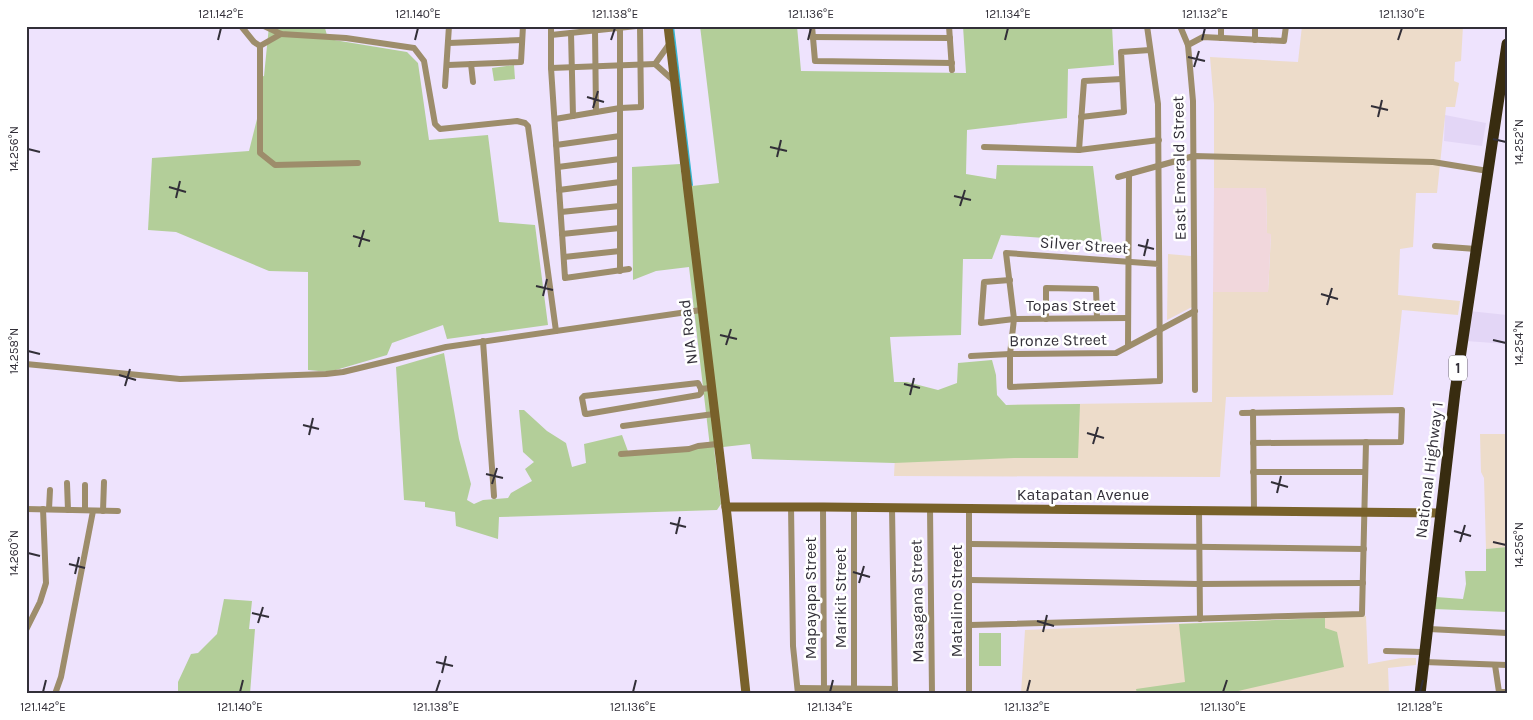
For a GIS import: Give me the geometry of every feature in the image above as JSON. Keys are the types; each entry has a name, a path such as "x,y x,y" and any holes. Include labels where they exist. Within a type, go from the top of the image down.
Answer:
{"highway":[{"name":"National Highway 1","path":"1420,694 1454,392 1507,44"}],"street":[{"path":"241,26 254,42 260,46"},
{"path":"264,26 281,34 346,38 412,47 424,61 435,124 440,129 517,121 528,126 556,331"},
{"path":"445,86 448,65 449,26"},
{"path":"448,65 521,62 522,26"},
{"path":"551,26 551,68 566,278 629,269"},
{"path":"551,35 571,33 581,29 596,31 639,26 641,65 641,107 620,108 555,119"},
{"name":"NIA Road","path":"668,26 701,310 706,388 714,414 718,444 746,694"},
{"path":"812,26 815,61 952,66 949,26"},
{"path":"1010,280 1014,319 1010,354 1010,387 1160,382 1158,104 1147,26"},
{"name":"East Emerald Street","path":"1180,26 1188,45 1193,101 1195,390"},
{"path":"1221,26 1221,38"},
{"path":"1255,26 1255,40"},
{"path":"1188,45 1203,38 1284,41 1286,26"},
{"path":"620,29 620,271"},
{"path":"596,31 596,112"},
{"path":"571,33 573,116"},
{"path":"260,46 281,34"},
{"path":"812,37 950,38"},
{"path":"449,43 522,40"},
{"path":"655,64 670,43"},
{"path":"260,46 260,152 275,165 358,163"},
{"path":"1081,116 1124,112 1121,52 1150,50"},
{"path":"471,64 473,82"},
{"path":"551,68 655,64 674,81"},
{"path":"1079,150 1084,81 1122,79"},
{"path":"556,145 620,136"},
{"path":"984,148 1079,150 1158,140"},
{"path":"1118,177 1194,156 1433,162 1488,171"},
{"path":"558,167 620,159"},
{"path":"1128,346 1129,174"},
{"path":"559,190 620,182"},
{"path":"561,212 620,206"},
{"path":"562,234 620,228"},
{"path":"1435,246 1476,249"},
{"path":"564,257 620,251"},
{"name":"Silver Street","path":"1010,280 1006,253 1159,264"},
{"name":"Topas Street","path":"1010,280 984,282 981,323 1014,319 1128,318"},
{"path":"1046,319 1046,288 1096,289 1097,318"},
{"path":"26,364 180,379 326,374 343,372 446,346 701,310"},
{"name":"Bronze Street","path":"971,356 1116,353 1195,310"},
{"path":"483,341 494,496"},
{"path":"698,382 706,388 699,395 586,414 582,398 584,396 698,382"},
{"path":"646,389 647,403"},
{"path":"1242,412 1402,410 1401,442 1253,443"},
{"path":"1253,412 1254,511"},
{"path":"623,426 714,414"},
{"path":"970,625 1362,614 1366,442"},
{"path":"621,454 689,449 718,444"},
{"path":"1253,472 1365,472"},
{"path":"103,511 104,482"},
{"path":"67,483 68,510"},
{"path":"85,485 85,510"},
{"path":"26,630 40,602 46,583 46,509 50,490"},
{"path":"791,506 793,646 798,691 854,689 895,692 892,508"},
{"name":"Katapatan Avenue","path":"726,508 791,506 1440,513"},
{"name":"Mapayapa Street","path":"823,507 824,689"},
{"name":"Marikit Street","path":"854,507 854,689"},
{"name":"Masagana Street","path":"930,508 932,694"},
{"path":"26,509 118,511"},
{"name":"Matalino Street","path":"969,509 969,694"},
{"path":"1198,510 1200,619"},
{"path":"55,694 61,677 93,511"},
{"path":"970,544 1364,549"},
{"path":"970,580 1199,584 1363,583"},
{"path":"1428,629 1507,633"},
{"path":"1386,651 1421,652 1425,659 1507,665"},
{"path":"1495,665 1499,692 1507,692"}],"shaded area":[{"path":"1302,26 1463,26 1461,61 1455,62 1454,81 1459,83 1455,107 1446,107 1437,193 1416,193 1413,247 1400,249 1398,295 1460,301 1458,315 1402,310 1393,395 1226,397 1220,477 894,476 897,413 1006,405 1212,402 1213,292 1268,292 1271,234 1267,234 1266,188 1214,188 1214,104 1210,57 1298,62"},
{"path":"1445,115 1486,123 1482,146 1444,141"},
{"path":"1214,188 1266,188 1267,233 1271,234 1268,292 1213,292"},
{"path":"1168,254 1191,256 1192,307 1167,320"},
{"path":"1469,311 1507,315 1507,344 1466,341"},
{"path":"1480,434 1507,434 1507,547 1486,549 1484,478 1481,472"},
{"path":"1366,616 1368,664 1401,658 1416,658 1416,665 1388,668 1389,694 1021,694 1025,630"}],"green space":[{"path":"269,26 325,28 328,39 407,52 418,63 429,140 488,135 499,222 535,225 548,325 447,339 443,325 392,343 387,355 329,372 308,370 308,272 269,271 176,232 148,230 152,158 249,151 261,103 257,78 264,76"},
{"path":"700,26 797,26 801,71 966,73 963,26 1112,26 1114,65 1068,69 1067,118 967,130 966,174 996,179 997,165 1093,166 1102,242 1001,235 992,259 963,259 961,335 890,337 894,382 907,382 938,390 957,383 958,363 992,360 996,375 997,395 1006,405 1080,404 1078,458 1014,458 894,463 752,459 750,444 714,448 721,504 717,510 499,517 498,539 456,526 455,512 425,507 425,502 404,500 396,367 444,353 459,439 471,484 467,500 474,504 483,500 508,498 511,493 532,481 525,469 534,462 523,452 519,410 524,410 547,431 566,443 572,467 586,463 584,444 622,435 629,454 710,447 689,267 656,271 633,280 632,167 680,164 683,187 719,183"},
{"path":"514,65 515,79 494,81 492,68"},
{"path":"1507,547 1507,612 1434,609 1436,597 1463,599 1466,584 1465,571 1486,571 1486,549"},
{"path":"224,599 252,601 249,629 255,629 250,694 178,694 178,682 191,654 198,653 217,634"},
{"path":"1325,618 1325,628 1337,632 1344,667 1225,694 1137,694 1136,689 1185,682 1179,624"},
{"path":"979,633 1001,633 1001,666 979,666"}],"waterway":[{"path":"673,26 692,185"}]}
